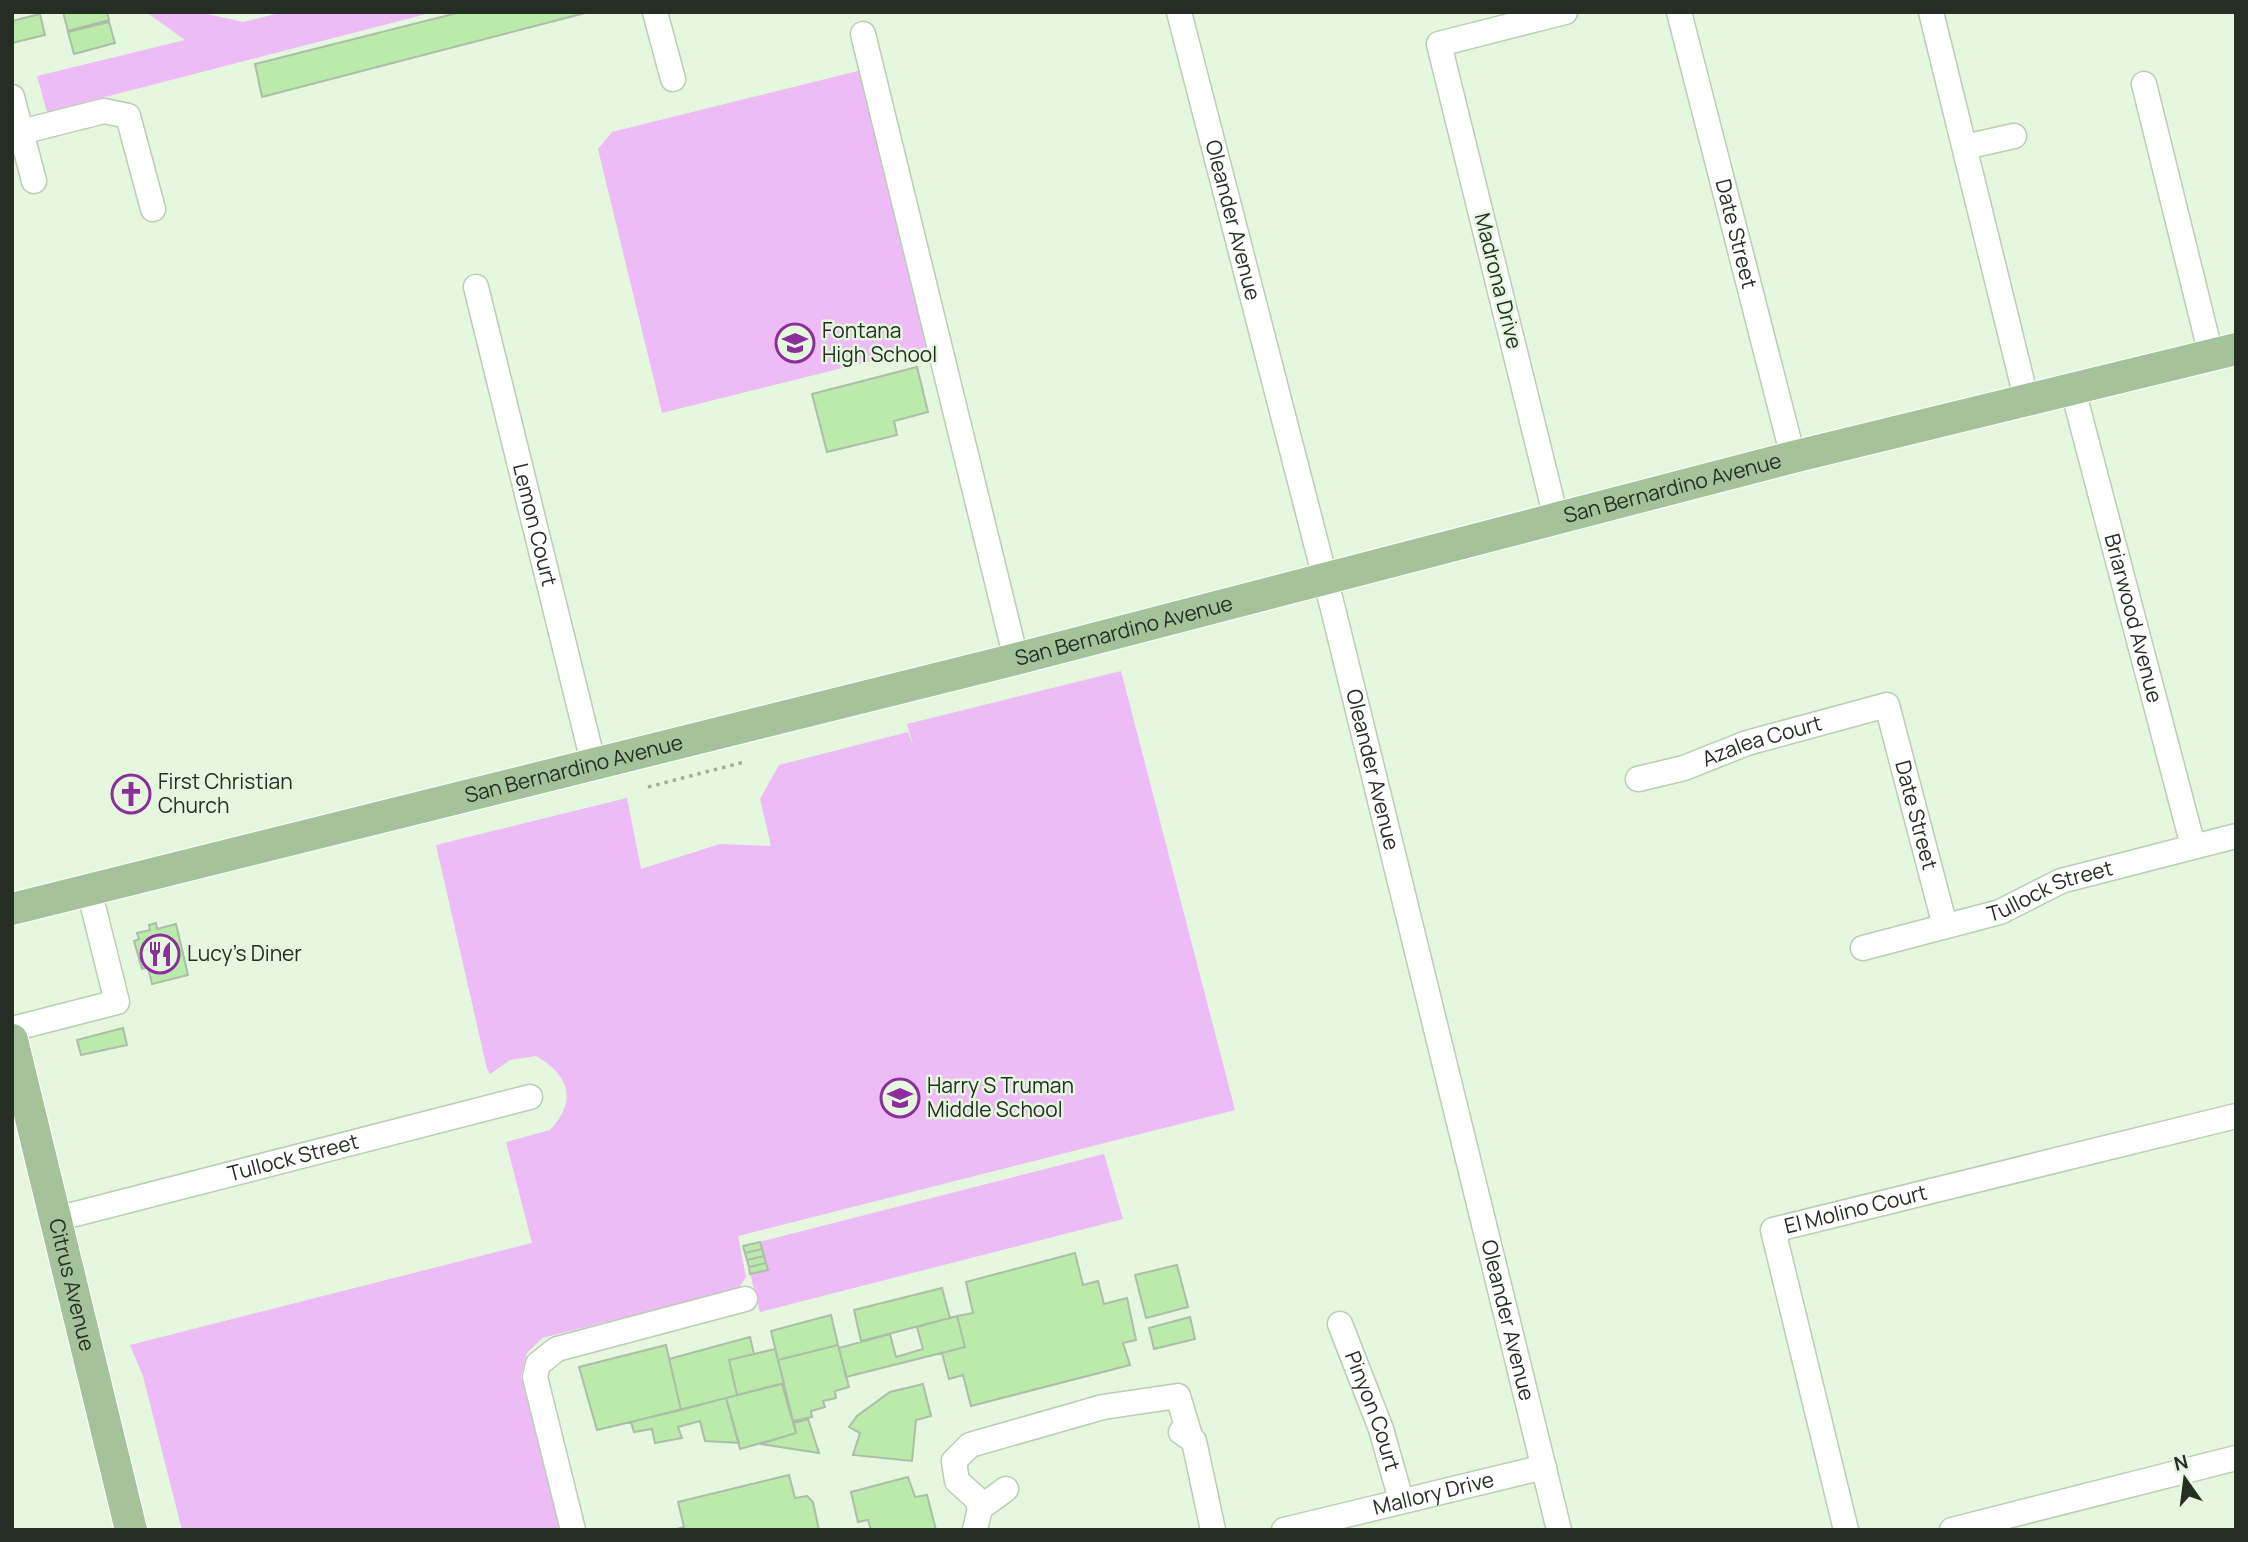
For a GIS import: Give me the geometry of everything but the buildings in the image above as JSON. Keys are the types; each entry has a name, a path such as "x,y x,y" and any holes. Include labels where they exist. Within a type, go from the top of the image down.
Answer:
{"main road":[{"name":"San Bernardino Avenue","path":"12,909 593,762 1016,659 1793,457 2223,352"},
{"name":"Citrus Avenue","path":"12,1040 131,1530"}],"street":[{"path":"655,12 673,79"},
{"name":"Oleander Avenue","path":"1179,12 1324,577 1559,1530"},
{"name":"Madrona Drive","path":"1556,518 1439,44 1565,12"},
{"name":"Date Street","path":"1679,12 1793,457"},
{"path":"1931,12 2027,402"},
{"path":"863,34 1016,659"},
{"path":"2144,83 2223,352"},
{"path":"12,97 34,181"},
{"path":"21,132 104,111 128,116 153,209"},
{"path":"1965,148 2014,136"},
{"name":"Lemon Court","path":"476,287 593,762"},
{"name":"Briarwood Avenue","path":"2073,390 2193,846"},
{"name":"Date Street","path":"1887,705 1945,926"},
{"name":"Azalea Court","path":"1638,779 1684,768 1747,743 1887,705"},
{"name":"Tullock Street","path":"1863,948 2000,912 2061,881 2236,836"},
{"path":"12,1029 117,1002 89,890"},
{"name":"Tullock Street","path":"56,1219 530,1097"},
{"name":"El Molino Court","path":"1846,1530 1773,1230 2236,1116"},
{"path":"573,1530 535,1377 538,1364 556,1349 745,1300"},
{"name":"Pinyon Court","path":"1340,1324 1381,1429 1401,1500"},
{"path":"977,1519 977,1499 957,1481 954,1461 971,1446 1103,1407 1178,1396 1185,1434 1213,1530"},
{"path":"1952,1530 2236,1458"},
{"name":"Mallory Drive","path":"1284,1530 1544,1467"},
{"path":"977,1519 1006,1489"}],"path":[{"path":"648,787 744,762"}],"shaded area":[{"path":"146,12 198,12 243,22 284,12 434,12 47,112 37,76 185,40"},
{"path":"866,69 935,345 662,413 598,149 612,132"},
{"name":"Harry S Truman Middle School","path":"1121,671 1235,1110 738,1236 746,1277 738,1289 542,1338 527,1353 521,1376 560,1530 182,1530 143,1376 130,1345 532,1243 506,1142 550,1130 564,1108 566,1089 556,1071 536,1056 510,1060 490,1074 487,1069 436,845 627,798 641,869 720,844 771,846 760,799 779,765 908,732 914,748 907,724"},
{"path":"1104,1154 1123,1219 760,1312 743,1246"}],"place":[{"name":"Fontana High School","path":"795,343"},
{"name":"First Christian Church","path":"131,794"},
{"name":"Lucy's Diner","path":"160,954"},
{"name":"Harry S Truman Middle School","path":"900,1098"}]}
